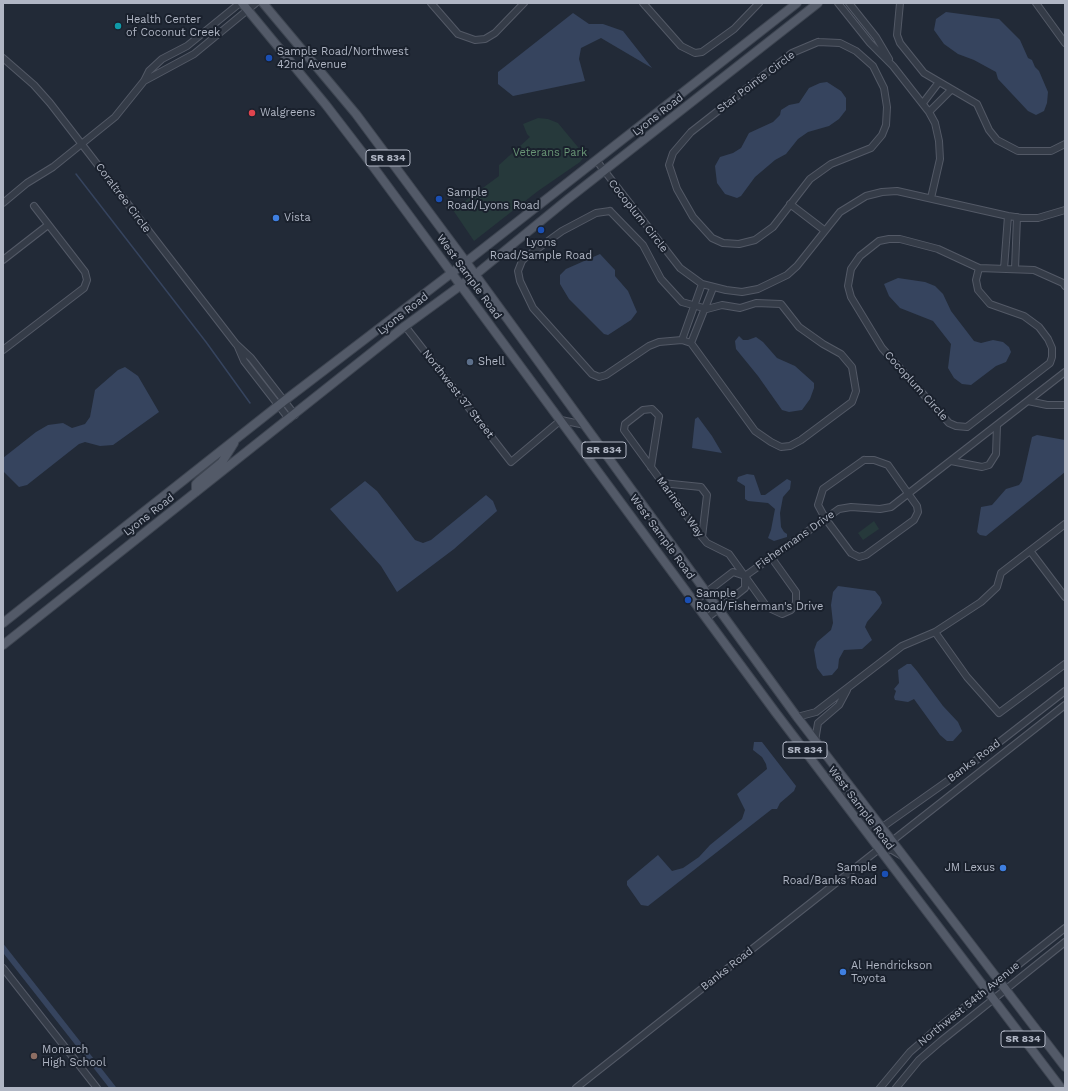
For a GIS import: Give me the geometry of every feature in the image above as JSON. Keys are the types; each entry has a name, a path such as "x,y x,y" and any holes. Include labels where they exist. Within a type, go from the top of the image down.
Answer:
{"main road":[{"name":"West Sample Road","path":"241,3 326,105 562,420 821,772 1061,1088"},
{"name":"West Sample Road","path":"263,3 356,114 466,262 797,717 1065,1067"},
{"name":"Lyons Road","path":"3,623 281,403 452,273 797,3"},
{"name":"Lyons Road","path":"3,645 405,326 475,275 604,171 818,3"},
{"path":"196,492 195,489 199,481 222,462 238,437"}],"street":[{"path":"3,203 28,183 53,167 115,117 144,81 149,71 162,59 187,46 241,3"},
{"path":"144,81 194,54 256,3"},
{"path":"431,3 458,34 475,40 485,38 495,33 524,3"},
{"path":"643,3 681,46 695,53 702,52 734,29 759,3"},
{"path":"838,3 870,44 893,66"},
{"path":"849,3 876,37 893,66 929,112 935,123 939,141 940,159 931,198"},
{"path":"900,3 897,35 900,43 924,73 951,90 968,97 977,104 989,130 997,140 1018,151 1051,151 1065,144"},
{"path":"1036,3 1065,43"},
{"name":"Star Pointe Circle","path":"818,42 840,43 856,51 873,66 884,88 887,108 886,125 882,135 872,148 825,167 810,179 790,204 772,227 755,240 739,244 723,243 712,238 694,217 676,189 669,165 673,153 691,132 792,53 818,42"},
{"name":"Coraltree Circle","path":"3,58 34,85 82,144 236,344 244,361 292,417"},
{"path":"923,104 939,82"},
{"path":"929,112 951,90"},
{"name":"Cocoplum Circle","path":"596,160 680,268 702,284 713,288 742,292 773,284 786,275 797,266 824,230 840,212 866,196 897,191 1017,217 1038,218 1065,210"},
{"path":"790,204 824,230"},
{"path":"3,350 84,288 87,280 85,272 34,206"},
{"name":"Cocoplum Circle","path":"610,211 643,245 668,289 682,302 704,309 722,305 740,308 756,303 781,304 799,327 841,354 852,367 856,391 852,402 801,440 790,446 781,447 755,431 744,418 691,343 682,340 670,340 649,346 606,375 599,377 592,374 533,308 520,280 518,271 522,261 526,257 562,231 596,213 610,211"},
{"path":"1004,269 1008,216"},
{"path":"1015,269 1017,217"},
{"path":"3,260 48,225"},
{"name":"Cocoplum Circle","path":"979,268 976,280 978,290 982,295 990,304 1024,316 1038,327 1048,339 1052,348 1052,357 1050,363 967,427 956,426 949,423 882,348 851,297 848,286 851,269 860,256 879,241 889,239 917,242 938,249 979,268 1034,270 1064,283"},
{"path":"682,340 702,284"},
{"path":"691,343 713,288"},
{"name":"Northwest 37 Street","path":"405,326 512,462 562,420"},
{"name":"Fishermans Drive","path":"744,576 839,509 851,507 880,510 891,507 1065,372"},
{"path":"1028,401 1047,405 1065,405"},
{"name":"Mariners Way","path":"651,468 659,416 652,409 643,410 624,424 624,430 651,468 662,483 707,543 729,554 766,607 782,614 791,610 796,603 796,592 771,557"},
{"path":"562,420 585,425"},
{"path":"951,461 982,467 989,465 993,461 996,454 997,425"},
{"path":"864,460 874,460 888,465 909,494 917,506 918,512 914,520 866,555 859,557 851,553 825,518 818,505 823,489 864,460"},
{"path":"662,483 701,487 707,495 702,537"},
{"path":"797,717 816,712 902,646 935,632 981,602 997,586 1001,573 1031,552 1065,524"},
{"path":"1031,552 1065,597"},
{"name":"Fishermans Drive","path":"695,601 732,572 744,576"},
{"name":"Fishermans Drive","path":"707,618 745,588 744,576"},
{"path":"935,632 967,677 999,714 1065,664"},
{"path":"815,741 818,723 839,705 849,687"},
{"name":"Banks Road","path":"881,828 966,768 1065,691"},
{"name":"Banks Road","path":"892,841 1065,705"},
{"path":"821,772 838,786 878,838 892,841"},
{"path":"879,849 892,850 904,857"},
{"name":"Banks Road","path":"576,1088 879,849"},
{"name":"Northwest 54th Avenue","path":"880,1088 910,1052 934,1031 1065,928"},
{"name":"Northwest 54th Avenue","path":"896,1088 924,1056 1065,942"},
{"path":"3,968 97,1088"}],"green space":[{"name":"Veterans Park","path":"538,118 548,119 558,123 582,152 583,158 580,162 538,191 474,241 453,210 499,176 499,165 530,137 527,134 523,124"},
{"path":"874,521 879,529 863,540 858,533"}],"water":[{"path":"946,12 999,19 1020,40 1028,58 1032,60 1035,67 1039,71 1048,92 1047,103 1044,111 1036,115 1028,111 998,79 996,72 974,60 958,54 944,44 934,30 936,19"},
{"path":"573,13 589,24 603,24 623,31 652,68 601,38 581,48 579,59 585,81 513,96 498,84 498,72"},
{"path":"827,82 841,91 846,98 846,110 839,119 829,126 808,132 798,139 786,154 775,160 755,177 741,196 737,198 725,194 717,183 715,166 720,157 733,153 741,148 749,133 773,122 780,115 781,110 789,105 799,103 809,88 820,83"},
{"path":"600,254 615,270 615,276 628,291 637,312 631,320 608,335 604,334 569,299 560,284 560,275 566,269"},
{"path":"898,278 925,282 935,286 943,294 951,311 974,341 981,343 993,340 1003,342 1009,347 1011,352 1006,362 996,366 971,385 962,384 954,378 948,368 951,344 933,321 900,308 889,296 884,284"},
{"path":"739,336 743,340 756,337 763,342 777,358 795,366 814,383 814,388 810,399 802,410 789,412 782,410 758,376 736,349 735,341"},
{"path":"125,367 138,376 159,412 113,445 100,446 85,442 79,444 27,485 19,487 3,471 3,458 36,432 48,425 63,423 72,428 85,424 90,417 95,390 118,370"},
{"path":"698,417 722,453 692,448 695,419"},
{"path":"1037,435 1065,440 1065,472 986,536 980,535 977,532 981,507 992,505 1006,489 1019,485 1022,481 1032,437"},
{"path":"747,474 754,475 761,495 765,495 787,479 791,481 790,489 783,497 780,513 781,527 787,534 787,537 774,541 768,538 775,509 768,503 748,501 745,499 745,486 737,481 738,477"},
{"path":"365,481 377,491 415,540 423,543 431,540 486,495 493,501 497,511 454,549 397,592 381,566 330,509"},
{"path":"838,586 875,591 880,597 882,603 867,622 865,627 872,640 862,649 844,650 839,659 838,668 832,675 823,676 817,668 814,650 817,642 831,630 833,623 831,605 833,592"},
{"path":"907,664 911,664 943,706 958,722 962,731 953,741 947,741 940,735 914,699 908,702 895,700 894,697 896,691 894,689 899,683 898,670"},
{"path":"754,742 762,742 796,786 794,791 780,803 777,809 772,809 648,906 641,905 627,885 627,881 658,855 672,871 683,868 699,857 710,845 742,819 745,810 737,794 767,769 762,757 753,750"}],"waterway":[{"path":"76,174 206,342 250,403"},
{"path":"3,948 113,1088"}],"place":[{"name":"Health Center of Coconut Creek","path":"118,26"},
{"name":"Sample Road/Northwest 42nd Avenue","path":"269,58"},
{"name":"Walgreens","path":"252,113"},
{"name":"Sample Road/Lyons Road","path":"439,199"},
{"name":"Vista","path":"276,218"},
{"name":"Lyons Road/Sample Road","path":"541,230"},
{"name":"Shell","path":"470,362"},
{"name":"Sample Road/Fisherman's Drive","path":"688,600"},
{"name":"JM Lexus","path":"1003,868"},
{"name":"Sample Road/Banks Road","path":"885,874"},
{"name":"Al Hendrickson Toyota","path":"843,972"},
{"name":"Monarch High School","path":"34,1056"}]}
